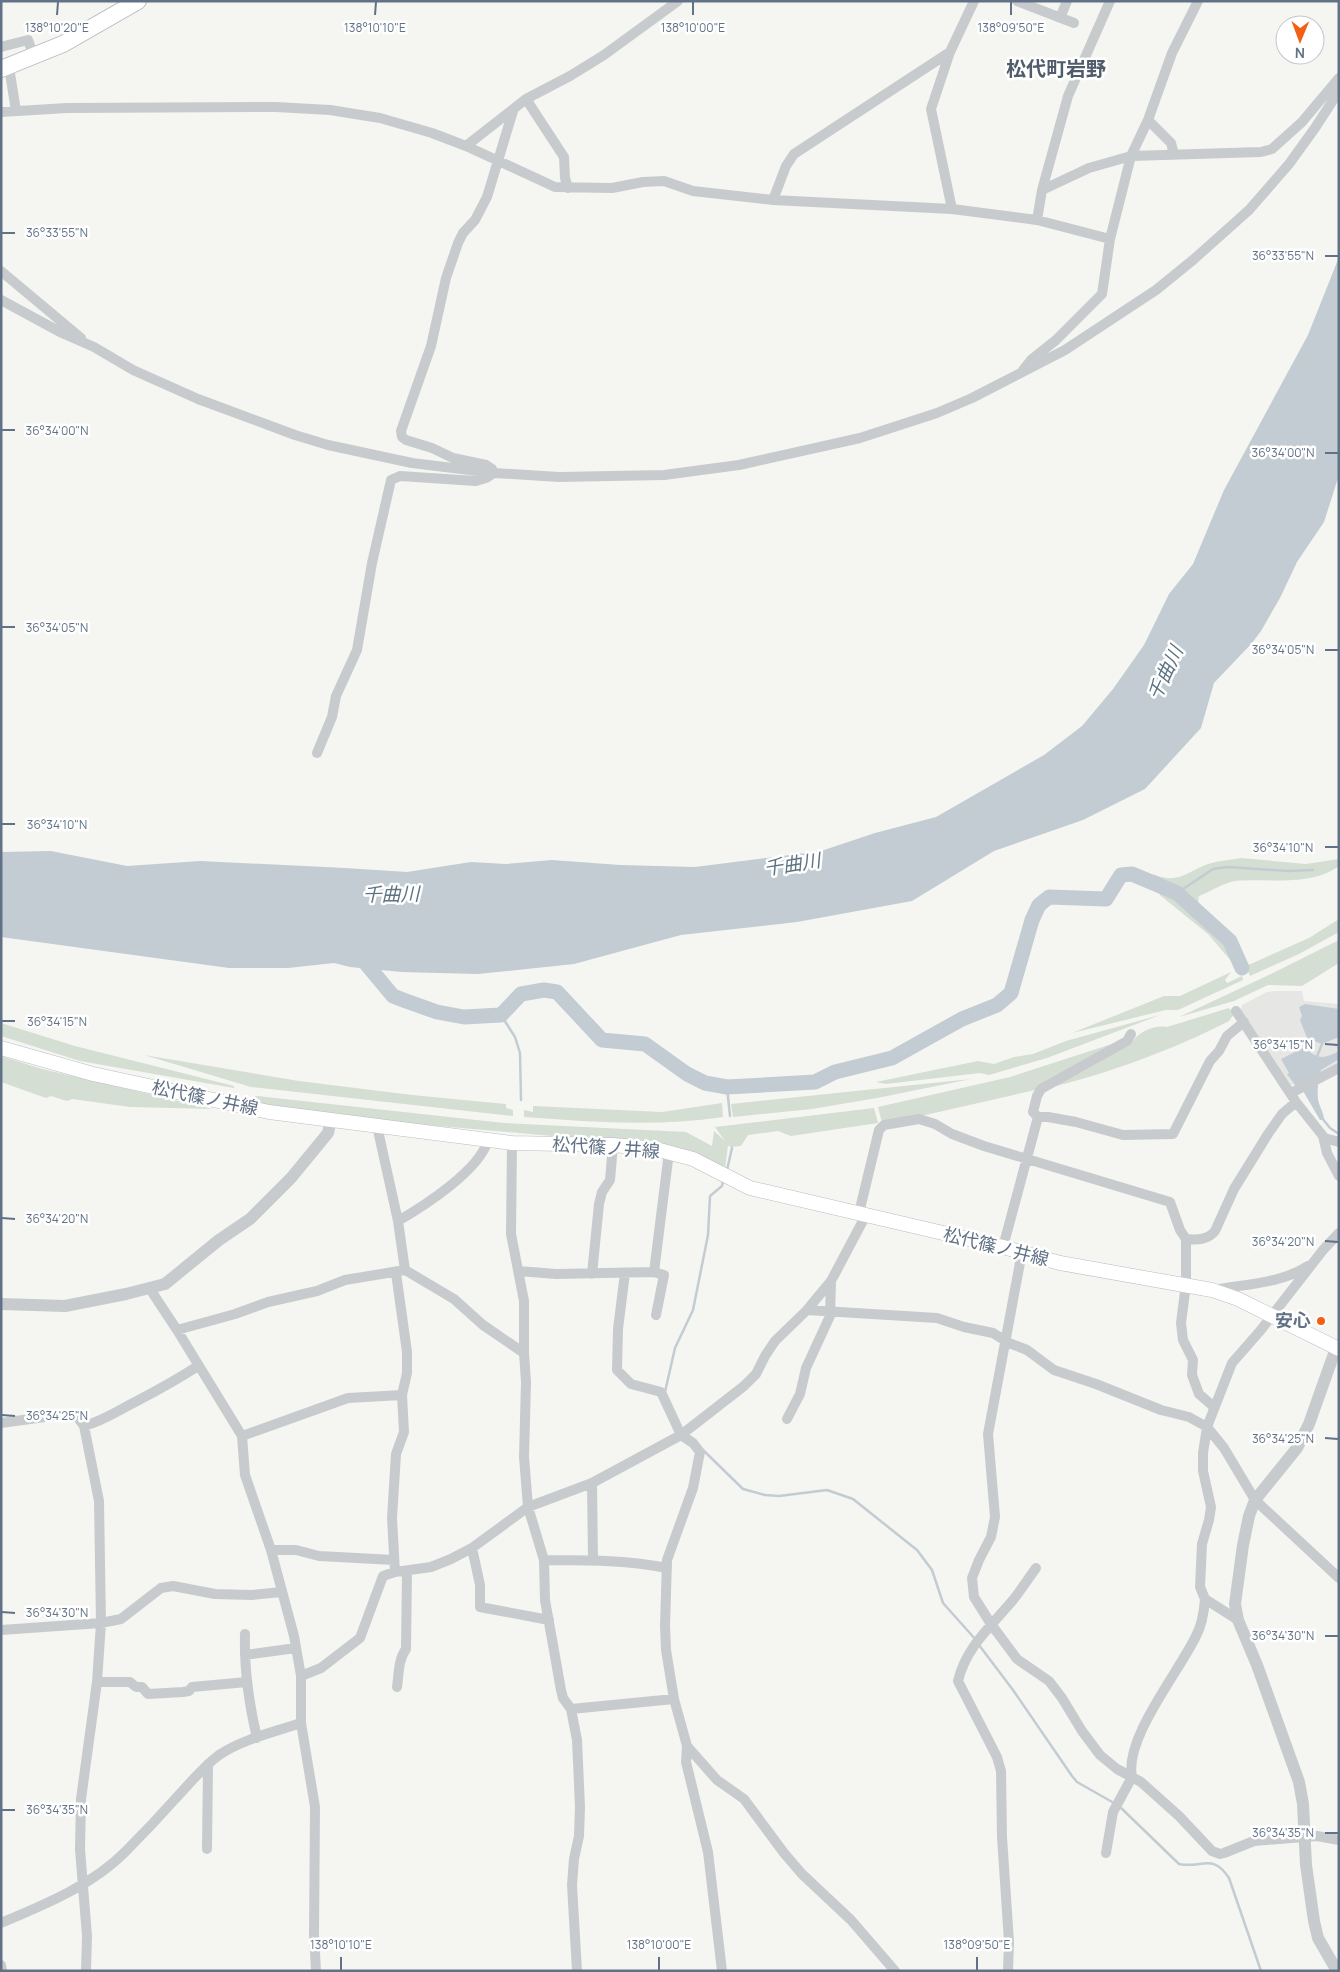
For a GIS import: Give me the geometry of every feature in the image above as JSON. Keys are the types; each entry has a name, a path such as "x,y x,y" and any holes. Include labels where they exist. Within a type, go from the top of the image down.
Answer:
{"highway":[{"path":"5,68 63,44 138,1"}],"main road":[{"name":"松代篠ノ井線","path":"1,1048 93,1074 269,1112 512,1143 640,1146 669,1152 693,1159 750,1188 1003,1247 1060,1263 1212,1290 1238,1299 1337,1348"}],"street":[{"path":"466,146 526,99 570,76 604,55 678,1"},
{"path":"952,209 931,109 950,52 974,1"},
{"path":"1017,1 1074,23"},
{"path":"1060,18 1068,1"},
{"path":"1037,220 1042,190 1068,96 1110,1"},
{"path":"1019,374 1031,360 1056,340 1102,294 1110,239 1131,156 1148,120 1172,53 1198,1"},
{"path":"1,48 28,40 34,57"},
{"path":"773,200 786,166 794,154 950,52"},
{"path":"5,68 16,111"},
{"path":"1042,190 1090,168 1131,156 1262,152 1272,149 1302,122 1339,78"},
{"path":"1,300 62,333 94,347 133,370 198,399 295,436 328,445 412,463 494,473 569,477 664,475 739,465 867,436 946,409 1065,350 1156,290 1249,210 1289,164 1339,91"},
{"path":"526,99 564,157 568,188"},
{"path":"1,112 77,108 276,108 330,110 380,118 432,133 499,160 555,187 612,188 643,182 664,181 693,191 773,200 952,209 1037,220 1110,239"},
{"path":"494,473 486,465 453,458 432,448 406,440 402,437 401,431 431,346 446,278 458,243 462,233 475,220 487,197 513,111"},
{"path":"1148,120 1171,143 1174,154"},
{"path":"1,271 51,314 94,347"},
{"path":"318,753 332,717 336,696 357,650 372,563 391,480 400,476 476,480 486,478 494,473"},
{"path":"1236,1011 1324,1138 1327,1153 1339,1176"},
{"path":"1131,1034 1127,1042 1042,1088 1037,1096 1033,1112 1038,1117 1076,1122 1123,1135 1173,1134 1210,1061 1219,1051 1227,1036 1244,1022"},
{"path":"1186,1240 1211,1236 1234,1189 1295,1095 1339,1068"},
{"path":"1003,1247 1038,1117"},
{"path":"301,1676 321,1668 360,1638 382,1576 395,1572 432,1567 472,1548 528,1507 592,1483 682,1435 744,1386 756,1374 775,1341 807,1310 831,1281 862,1214 879,1130 884,1125 919,1119 935,1124 952,1134 1026,1159 1170,1202 1180,1230 1186,1240 1186,1284 1180,1323 1183,1340 1193,1360 1192,1375 1199,1394 1214,1407"},
{"path":"1,1304 65,1306 150,1289 165,1284 219,1240 250,1219 315,1151 328,1133 331,1120"},
{"path":"377,1126 398,1221 407,1352 407,1373 402,1395 404,1432 396,1454 392,1518 395,1572"},
{"path":"1324,1138 1339,1142"},
{"path":"398,1221 455,1182 486,1148 488,1140"},
{"path":"512,1143 511,1234 524,1301 526,1382 524,1457 528,1507 544,1560 546,1600 561,1690 563,1698 571,1709 576,1740 580,1807 579,1836 574,1859 572,1885 577,1971"},
{"path":"592,1274 599,1204 602,1192 610,1180 613,1145"},
{"path":"654,1272 669,1152"},
{"path":"1106,1853 1117,1804 1128,1788 1132,1777 1130,1768 1145,1724 1196,1637 1203,1617 1205,1599 1200,1587 1199,1575 1202,1544 1211,1507 1204,1471 1203,1453 1207,1427 1214,1407 1232,1363 1260,1331 1313,1262 1339,1233"},
{"path":"1022,1252 1004,1340 988,1434 995,1517 991,1537 972,1578 974,1597 1017,1659 1049,1681 1100,1755 1117,1769 1141,1782 1216,1853 1224,1854 1254,1841 1316,1836 1339,1840"},
{"path":"1212,1290 1262,1283 1303,1269 1313,1262"},
{"path":"518,1271 556,1274 654,1272 664,1275 656,1315"},
{"path":"177,1330 235,1314 268,1302 317,1291 346,1280 401,1272 454,1299 483,1325 524,1353"},
{"path":"625,1272 618,1329 617,1370 631,1384 661,1392 682,1435 693,1443 700,1452 692,1488 667,1560 666,1642 674,1699 687,1746 686,1762 708,1852 722,1971"},
{"path":"787,1419 800,1394 806,1368 832,1311 831,1281"},
{"path":"150,1289 242,1436 245,1475 271,1550 296,1648 301,1676 301,1723 315,1807 314,1934 316,1971"},
{"path":"807,1310 937,1318 964,1327 993,1333 1027,1350 1054,1370 1096,1384 1161,1410 1189,1417 1207,1427 1224,1448 1255,1500 1339,1578"},
{"path":"1337,1348 1309,1424 1297,1448 1255,1500 1249,1516 1243,1545 1235,1604 1238,1620 1258,1665 1299,1782 1303,1804 1306,1865 1318,1938 1337,1971"},
{"path":"84,1426 96,1422 168,1385 198,1366"},
{"path":"242,1436 348,1398 402,1395"},
{"path":"1,1423 76,1415 84,1426 99,1501 101,1624 97,1682 81,1799 80,1849 88,1936 86,1971"},
{"path":"592,1483 592,1560"},
{"path":"472,1548 480,1585 480,1607 549,1620"},
{"path":"271,1550 296,1550 319,1556 394,1560"},
{"path":"544,1560 638,1562 666,1568"},
{"path":"1008,1971 1010,1942 1007,1931 1002,1837 1001,1771 997,1757 958,1681 960,1672 976,1641 1013,1600 1036,1568"},
{"path":"397,1688 400,1663 406,1649 407,1571"},
{"path":"1,1630 101,1624 121,1619 161,1588 173,1586 214,1594 252,1595 281,1592"},
{"path":"1205,1599 1238,1620"},
{"path":"245,1634 247,1682 252,1719 258,1738"},
{"path":"245,1656 296,1648"},
{"path":"97,1682 130,1682 136,1687 142,1687 148,1694 183,1692 189,1691 192,1687 247,1682"},
{"path":"571,1709 674,1699"},
{"path":"1,1923 43,1905 83,1883 125,1852 208,1764 234,1747 301,1723"},
{"path":"687,1746 717,1780 744,1799 802,1874 851,1920 895,1971"},
{"path":"207,1848 208,1764"},
{"path":"1,1965 2,1971"}],"shaded area":[{"path":"1241,858 1306,864 1339,859 1339,866 1328,873 1302,879 1235,881 1199,896 1201,908 1205,914 1227,933 1235,944 1245,966 1238,969 1208,934 1160,895 1153,874 1168,878 1180,877 1205,865"},
{"path":"1339,919 1339,932 1299,954 1250,976 1246,966 1309,938"},
{"path":"1339,940 1339,963 1302,986 1268,985 1234,1001 1179,1017 1273,973"},
{"path":"1231,972 1225,980 1227,983 1242,976 1243,980 1178,1010 1166,1010 1072,1033 1164,996 1180,996"},
{"path":"1302,991 1304,1001 1339,1004 1339,1064 1299,1085 1291,1085 1241,1010 1242,1005 1267,992"},
{"path":"1229,1008 1234,1014 1229,1021 1164,1051 1117,1068 1048,1088 1133,1041 1140,1034 1148,1030 1167,1027"},
{"path":"1160,1015 1047,1058 989,1075 980,1073 886,1084 876,1082 978,1061 994,1064 1014,1057 1033,1054 1066,1041"},
{"path":"1,1023 75,1046 234,1086 234,1088 80,1061 1,1036"},
{"path":"1121,1041 1035,1090 882,1123 878,1107 1010,1077"},
{"path":"144,1055 299,1081 506,1104 506,1108 513,1110 513,1116 251,1087"},
{"path":"1,1056 42,1069 213,1109 130,1107 72,1099 67,1101 51,1096 46,1098 1,1082"},
{"path":"971,1079 812,1109 733,1117 731,1104"},
{"path":"257,1096 504,1123 686,1132 712,1146 714,1131 725,1141 715,1127 874,1108 878,1123 791,1136 778,1131 748,1135 741,1146 730,1147 728,1145 725,1169 676,1147 405,1123 245,1102 247,1099"},
{"path":"722,1103 723,1117 673,1122 599,1122 524,1117 524,1110 533,1112 533,1106 662,1112"}],"water":[{"name":"千曲川","path":"1339,257 1339,475 1324,522 1297,562 1280,598 1261,631 1214,683 1201,728 1145,789 1083,820 994,851 912,901 797,922 681,935 574,964 478,974 401,972 350,967 334,963 288,968 229,968 1,937 1,852 51,851 127,866 200,861 407,872 471,862 506,864 552,860 620,865 695,867 821,851 875,833 936,817 1044,755 1082,726 1113,689 1144,645 1169,594 1193,564 1224,490 1308,335"},
{"path":"1305,1004 1339,1009 1339,1037 1322,1044 1307,1038 1300,1020 1302,1016 1299,1007"},
{"path":"1305,1047 1313,1054 1321,1057 1329,1056 1339,1051 1339,1059 1321,1070 1319,1077 1318,1099 1324,1120 1320,1120 1303,1091 1296,1086 1287,1074 1289,1073 1281,1059"}],"waterway":[{"path":"1177,893 1213,869 1228,867 1289,871 1313,870"},
{"path":"358,954 393,996 437,1012 464,1017 501,1015 521,994 544,990 557,992 602,1040 645,1044 687,1074 705,1083 727,1087 815,1082 835,1072 892,1058 962,1019 997,1005 1011,993 1032,920 1039,905 1049,897 1106,899 1121,875 1132,874 1177,893 1230,941 1242,968"},
{"path":"501,1015 515,1037 520,1053 521,1100"},
{"path":"1316,1059 1322,1044"},
{"path":"727,1087 730,1116"},
{"path":"1322,1118 1330,1128 1339,1134"},
{"path":"727,1170 732,1148"},
{"path":"665,1392 675,1348 693,1310 708,1235 710,1196 722,1186 723,1181"},
{"path":"703,1450 743,1489 765,1495 779,1496 827,1490 853,1499 917,1550 932,1570 943,1603 976,1640"},
{"path":"979,1645 1077,1782 1114,1803"},
{"path":"1119,1806 1179,1864 1212,1863 1223,1870 1229,1878 1261,1971"}],"place":[{"name":"安心","path":"1321,1321"}],"district":[{"name":"松代町岩野","path":"1056,69"}]}
